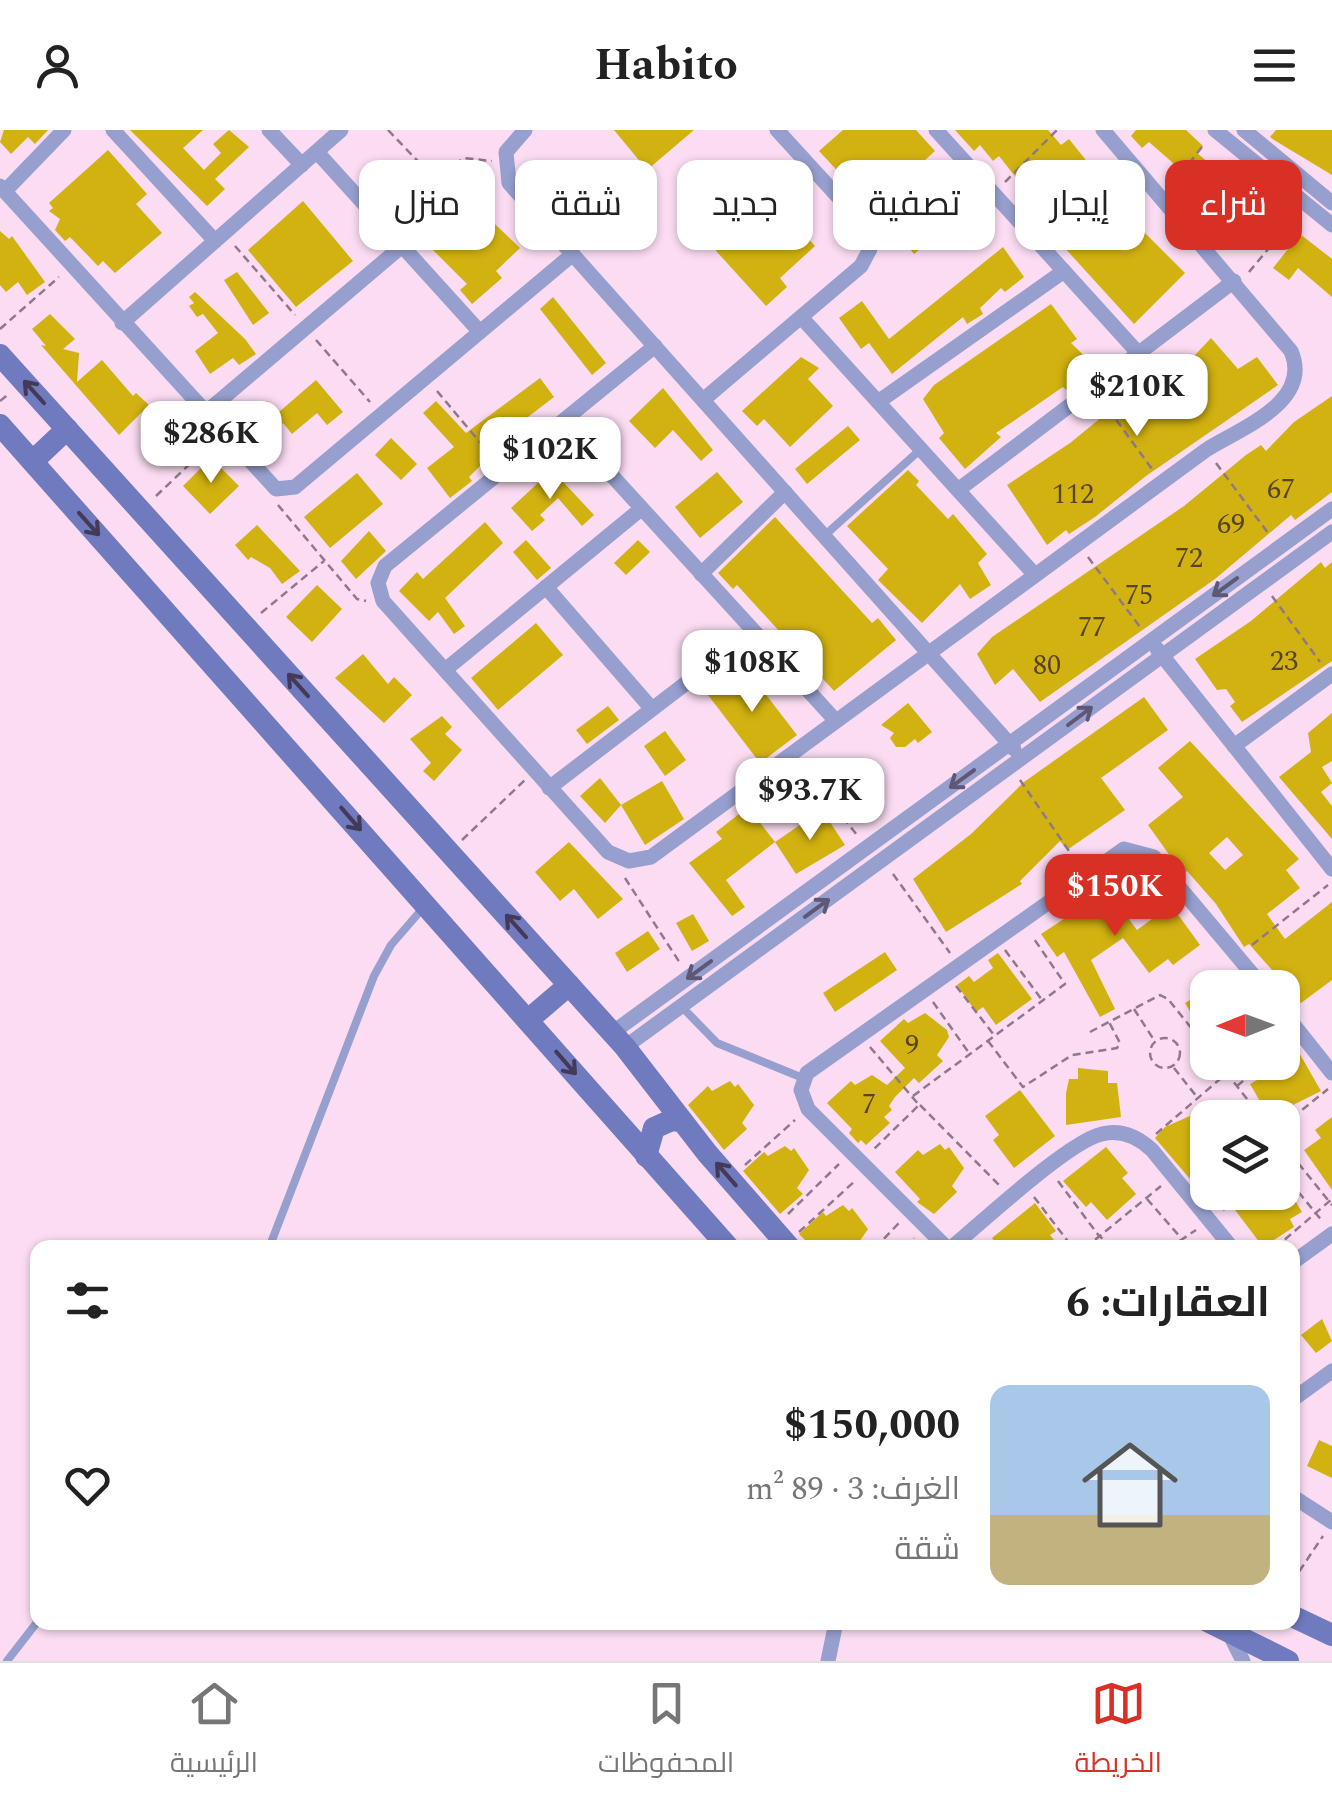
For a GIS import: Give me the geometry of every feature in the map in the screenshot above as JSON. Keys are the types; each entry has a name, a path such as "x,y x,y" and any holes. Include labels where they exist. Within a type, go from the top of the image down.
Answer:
{"street":[{"path":"64,130 2,189 276,489 294,487 572,254"},
{"path":"113,130 215,241"},
{"path":"269,130 302,165"},
{"path":"122,323 341,130"},
{"path":"525,130 511,142 504,162 509,182 930,652 1010,744 1018,764"},
{"path":"703,400 861,266 870,240 862,222 777,130"},
{"path":"936,130 963,160"},
{"path":"654,346 385,566 378,593 608,852 628,861 651,857 1206,450 1288,397 1296,379 1291,351 1103,130"},
{"path":"1216,130 1332,225"},
{"path":"1244,130 1332,204"},
{"path":"316,152 359,199"},
{"path":"995,195 1140,356"},
{"path":"204,414 397,250"},
{"path":"406,250 480,332"},
{"path":"878,402 1064,271"},
{"path":"958,490 1236,284"},
{"path":"800,317 1035,575"},
{"path":"0,355 619,1040 783,1240"},
{"path":"563,422 836,721"},
{"path":"0,426 722,1240"},
{"path":"32,462 67,429"},
{"path":"701,574 785,492"},
{"path":"445,670 641,508"},
{"path":"619,1040 681,1006 1018,764 1279,548 1332,509"},
{"path":"619,1040 690,977 1010,744 1262,582 1332,532"},
{"path":"1279,548 1290,562"},
{"path":"546,587 652,709"},
{"path":"549,788 754,632"},
{"path":"1156,648 1332,869"},
{"path":"1234,746 1331,675"},
{"path":"941,1240 808,1109 801,1096 804,1078 1114,852 1145,852 1250,970"},
{"path":"528,1020 569,985"},
{"path":"1300,1032 1332,1072"},
{"path":"646,1156 654,1128 672,1120 682,1121"},
{"path":"959,1240 1099,1134 1127,1134 1145,1143 1226,1240"},
{"path":"1300,1257 1332,1233"},
{"path":"1300,1394 1332,1371"},
{"path":"1300,1501 1332,1522"},
{"path":"1300,1620 1332,1635"},
{"path":"828,1661 834,1630"},
{"path":"1221,1630 1244,1661"},
{"path":"1223,1630 1288,1661"}],"lane":[{"path":"824,536 921,449"},
{"path":"272,1240 374,976 402,930 427,905"},
{"path":"681,1006 717,1042 804,1078"},
{"path":"8,1661 31,1630"}],"path":[{"path":"388,130 434,178 464,158 504,162"},
{"path":"995,193 1057,130"},
{"path":"1162,198 1216,130"},
{"path":"1236,284 1306,204"},
{"path":"0,329 72,266"},
{"path":"426,377 504,471"},
{"path":"1094,390 1162,482"},
{"path":"140,511 222,434"},
{"path":"1206,450 1279,548"},
{"path":"276,489 280,507 357,598 366,601 378,593"},
{"path":"1078,544 1156,648"},
{"path":"244,627 324,560"},
{"path":"1262,582 1331,675"},
{"path":"793,753 867,848"},
{"path":"1018,764 1084,873"},
{"path":"450,851 535,772"},
{"path":"884,860 995,1036"},
{"path":"628,861 626,885 690,977"},
{"path":"1239,955 1332,882"},
{"path":"913,1096 1066,982 1020,919"},
{"path":"995,937 1043,1001"},
{"path":"924,988 970,1054"},
{"path":"1090,1032 1153,996 1164,996 1190,1027"},
{"path":"1133,1008 1155,1042"},
{"path":"988,1042 1023,1086 1072,1055 1117,1048 1120,1043 1109,1022"},
{"path":"860,1035 919,1104 1012,1198"},
{"path":"1166,1038 1176,1042 1180,1058 1173,1067 1162,1068 1152,1062 1150,1051 1155,1042 1166,1038"},
{"path":"1173,1067 1198,1097"},
{"path":"1145,1143 1218,1080"},
{"path":"1232,1080 1248,1100"},
{"path":"1237,1086 1244,1080"},
{"path":"1300,1112 1332,1086"},
{"path":"783,1240 860,1161 918,1110 919,1104"},
{"path":"730,1179 808,1109"},
{"path":"783,1240 860,1161"},
{"path":"1284,1240 1331,1202 1300,1164"},
{"path":"1049,1169 1105,1240"},
{"path":"1094,1240 1174,1176"},
{"path":"1026,1187 1067,1240"},
{"path":"1300,1194 1332,1233"},
{"path":"1146,1198 1182,1239 1222,1210"},
{"path":"883,1240 910,1211"},
{"path":"1300,1570 1332,1522"}],"building":[{"path":"4,130 48,130 35,144 28,137 11,154 0,142"},
{"path":"130,130 203,130 183,148 204,170 221,153 213,144 229,130 249,147 215,179 225,189 207,206"},
{"path":"614,130 694,130 657,161 639,160"},
{"path":"843,130 916,130 935,151 925,160 833,160 833,166 819,151"},
{"path":"955,130 1048,130 1061,145 1069,139 1086,160 1015,160 1015,176 999,156 992,160 980,145 974,151"},
{"path":"1136,130 1186,130 1203,146 1197,153 1206,160 1170,160 1149,142 1142,148 1131,136"},
{"path":"1276,130 1332,130 1332,175 1270,137"},
{"path":"108,150 147,194 136,204 162,233 115,273 103,261 98,266 70,237 65,241 55,230 60,219 49,211 53,208 49,203"},
{"path":"303,201 353,261 296,307 248,250"},
{"path":"495,224 518,250 496,271 502,278 472,304 460,290 467,284 433,250 495,250"},
{"path":"0,231 9,239 12,236 45,282 27,295 18,282 6,292 0,285"},
{"path":"1145,233 1185,273 1134,324 1067,250 1145,250"},
{"path":"1302,236 1332,259 1332,297 1298,268 1289,280 1273,268 1287,250 1302,250"},
{"path":"1003,247 1024,277 1005,292 1001,288 980,308 983,314 967,324 963,317 892,374 869,343 861,349 839,318 862,301 889,339"},
{"path":"715,250 811,250 780,278 787,287 766,306"},
{"path":"237,272 269,313 253,325 224,280"},
{"path":"195,292 256,354 239,365 233,358 210,374 195,351 218,333 203,314 197,317 189,306 194,303 189,297"},
{"path":"553,297 606,363 592,375 540,309"},
{"path":"1051,304 1077,339 1071,343 1098,369 1066,390 1063,387 996,433 1001,437 965,469 939,438 944,433 923,399 934,385"},
{"path":"50,314 75,339 63,349 79,353 77,382 102,360 133,396 136,393 149,405 119,435 41,345 46,346 32,329"},
{"path":"1211,338 1238,369 1257,357 1278,385 1146,476 1095,517 1069,534 1066,530 1047,545 1007,485 1070,443 1140,386 1195,355"},
{"path":"801,357 819,368 808,379 833,406 790,447 764,419 757,426 742,411"},
{"path":"540,378 554,397 481,453 487,459 469,477 472,481 450,498 427,468 454,447 423,413 436,401 466,433"},
{"path":"316,380 343,412 327,425 317,413 292,434 283,423 276,431 256,413 267,401 279,412"},
{"path":"663,388 713,450 701,461 673,430 655,448 629,421"},
{"path":"1332,396 1332,492 1295,520 1291,515 1215,579 1040,702 1013,669 995,685 977,654 992,637 1184,506 1246,455 1261,445 1266,451 1294,422"},
{"path":"848,426 860,440 807,484 795,469"},
{"path":"391,438 417,464 401,480 375,455"},
{"path":"211,458 239,486 210,514 183,486"},
{"path":"552,470 594,515 582,526 558,498 540,515 545,520 532,531 511,508"},
{"path":"908,470 919,481 916,485 948,519 953,514 987,554 978,563 991,585 970,599 960,584 922,623 878,580 888,569 847,526"},
{"path":"717,472 743,502 700,538 675,507"},
{"path":"357,473 383,504 330,548 304,517"},
{"path":"775,517 872,623 878,618 896,640 834,691 737,585 733,589 718,573"},
{"path":"485,522 503,543 445,598 465,626 454,634 438,612 429,621 399,591 417,572 423,579"},
{"path":"257,525 300,571 282,584 270,568 251,557 248,560 235,545"},
{"path":"369,531 386,551 356,579 341,561"},
{"path":"526,540 551,568 537,580 513,552"},
{"path":"638,540 650,552 626,575 614,563"},
{"path":"1321,562 1325,568 1332,562 1332,661 1242,722 1230,706 1235,702 1226,689 1217,690 1195,659 1251,621"},
{"path":"317,585 342,609 312,642 286,617"},
{"path":"536,623 563,655 498,710 471,678"},
{"path":"363,654 388,684 394,677 412,695 384,723 335,678"},
{"path":"744,666 797,735 760,763 708,695"},
{"path":"1144,697 1168,730 1101,778 1125,810 1067,850 1060,841 1020,881 1022,884 946,932 913,879 971,834 1024,782"},
{"path":"908,703 932,732 918,743 915,739 905,747 896,747 890,738 894,733 881,725"},
{"path":"608,706 619,720 587,744 576,730"},
{"path":"1332,713 1332,761 1322,767 1332,783 1321,792 1332,806 1332,839 1279,777 1311,752 1308,733"},
{"path":"442,716 452,727 445,734 462,750 434,781 423,771 431,763 410,739"},
{"path":"665,731 686,760 665,776 644,746"},
{"path":"1190,741 1299,859 1286,870 1300,888 1267,914 1285,939 1332,902 1332,980 1301,1003 1300,970 1272,970 1249,944 1244,947 1216,904 1187,871 1183,874 1148,825 1183,797 1158,768","holes":["1227,837 1243,855 1225,870 1209,853"]},
{"path":"600,778 621,805 605,823 580,796"},
{"path":"662,781 684,819 645,845 621,805"},
{"path":"748,807 775,842 726,880 745,907 732,916 689,863 722,839 716,832"},
{"path":"822,810 845,845 796,874 775,842"},
{"path":"569,842 623,899 598,919 574,889 560,901 535,872"},
{"path":"1100,880 1137,930 1171,905 1200,945 1173,965 1168,959 1149,973 1123,938 1091,960 1115,1009 1100,1017 1064,952 1057,957 1041,934 1073,913 1068,905"},
{"path":"693,914 709,941 692,951 676,923"},
{"path":"648,931 660,949 627,972 615,953"},
{"path":"885,952 897,970 835,1012 823,993"},
{"path":"998,953 1032,999 996,1025 983,1007 976,1012 957,985 969,976 974,982 993,968 988,960"},
{"path":"925,1013 947,1030 949,1037 937,1055 943,1061 919,1083 914,1078 889,1106 892,1110 884,1117 890,1123 866,1145 861,1140 858,1143 849,1133 852,1129 827,1103 851,1081 855,1085 872,1075 887,1085 905,1068 880,1041 904,1019 908,1023"},
{"path":"1300,1054 1321,1091 1300,1102 1259,1100 1250,1084 1257,1080 1300,1080"},
{"path":"1078,1068 1108,1071 1108,1083 1117,1083 1121,1117 1066,1125 1066,1093 1069,1079 1078,1079"},
{"path":"730,1081 735,1087 738,1084 754,1105 742,1123 747,1129 724,1150 688,1105 708,1086 712,1091"},
{"path":"1020,1090 1055,1136 1014,1168 993,1140 999,1135 985,1116"},
{"path":"1190,1116 1190,1179 1155,1138 1165,1127"},
{"path":"1332,1117 1332,1190 1304,1150 1321,1138 1315,1130"},
{"path":"940,1144 945,1150 949,1147 964,1168 952,1186 957,1192 934,1214 917,1202 920,1199 895,1172 918,1150 923,1155"},
{"path":"785,1146 791,1151 794,1148 809,1170 797,1188 803,1194 780,1214 743,1171 764,1152 768,1156"},
{"path":"1106,1147 1128,1173 1122,1178 1136,1194 1107,1220 1091,1202 1086,1207 1063,1181"},
{"path":"1035,1203 1056,1231 1050,1235 1054,1240 992,1238"},
{"path":"843,1205 849,1211 852,1208 868,1229 860,1240 805,1240 799,1234 823,1212 826,1216"},
{"path":"1300,1209 1302,1212 1290,1219 1294,1227 1274,1240 1258,1240 1235,1210"},
{"path":"1322,1319 1332,1341 1316,1353 1301,1335"},
{"path":"1319,1440 1332,1446 1332,1478 1307,1466"}]}
